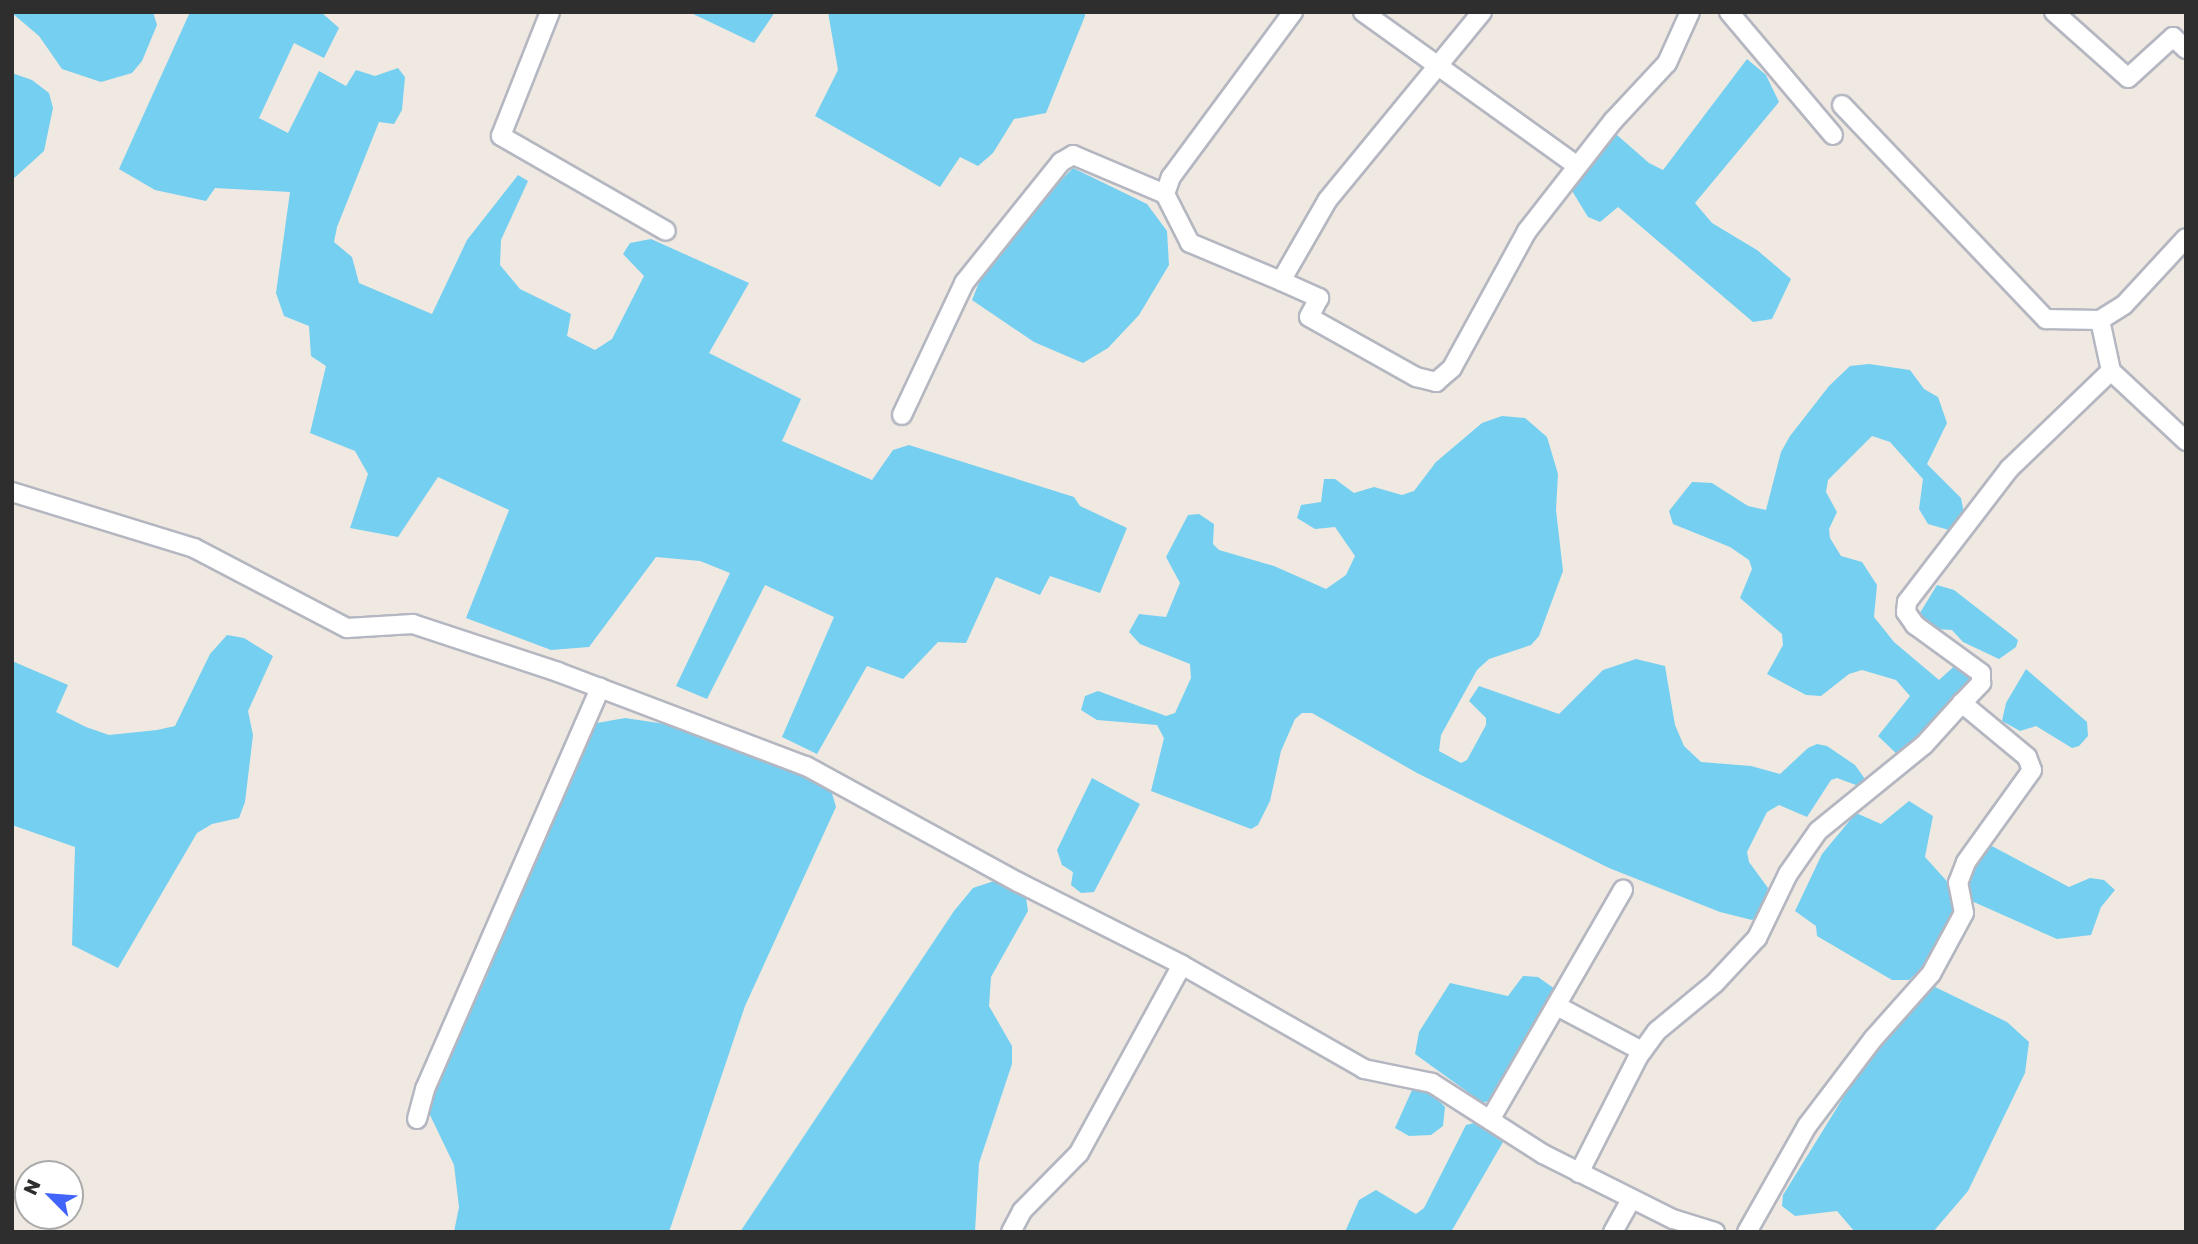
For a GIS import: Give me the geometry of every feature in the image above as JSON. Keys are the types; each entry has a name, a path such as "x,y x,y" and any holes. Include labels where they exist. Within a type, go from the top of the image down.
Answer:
{"street":[{"path":"550,12 501,136 666,231"},
{"path":"1166,194 1171,177 1293,12"},
{"path":"1363,12 1438,63 1576,165"},
{"path":"1281,281 1327,201 1482,12"},
{"path":"902,415 964,283 1060,162 1073,155 1166,194 1190,243 1319,298 1309,317 1416,377 1436,382 1452,368 1527,231 1576,165 1667,63 1690,12"},
{"path":"2054,12 2128,78 2173,37 2186,49"},
{"path":"1733,14 1833,135"},
{"path":"1842,105 2046,319 2100,320 2124,305 2186,237"},
{"path":"2100,320 2111,371 2186,441"},
{"path":"1579,1173 1642,1051 1657,1031 1715,983 1757,938 1788,874 1818,831 1924,745 1983,681 1981,673 1915,625 1906,612 1907,602 2009,469 2111,371"},
{"path":"12,492 194,548 347,628 414,624 600,688 806,766 1018,882 1182,965 1364,1069 1432,1083 1490,1121 1579,1173 1673,1219 1715,1232"},
{"path":"417,1119 425,1089 600,688"},
{"path":"1747,1232 1807,1126 1931,974 1964,913 1958,883 1966,862 2032,770 2026,757 1962,703"},
{"path":"1490,1121 1623,890"},
{"path":"1011,1232 1022,1211 1079,1153 1182,965"},
{"path":"1558,1006 1642,1051"},
{"path":"1613,1232 1631,1199"}],"water":[{"path":"153,12 157,25 142,61 132,73 101,82 62,69 39,36 12,13"},
{"path":"190,12 321,12 339,28 324,58 294,43 259,118 288,133 319,71 346,86 356,70 375,76 398,68 405,77 402,110 394,124 379,122 337,227 334,242 352,257 359,283 432,314 467,240 518,175 528,181 501,240 500,265 520,289 571,314 567,336 595,350 612,339 644,276 623,254 630,243 651,239 749,283 709,353 801,399 782,441 872,480 893,450 909,445 1074,497 1080,506 1127,528 1100,593 1050,576 1040,595 996,577 966,643 938,642 903,679 867,666 817,754 782,737 834,617 765,585 707,699 676,686 730,573 700,561 656,557 589,647 551,650 466,618 509,510 438,477 398,537 350,528 368,474 355,451 310,433 326,366 311,356 309,326 284,316 276,293 290,192 215,188 206,201 155,190 119,169"},
{"path":"689,12 775,12 754,43"},
{"path":"828,12 1085,12 1085,16 1046,113 1014,119 993,153 978,166 960,157 940,187 815,116 838,70"},
{"path":"1747,59 1766,75 1779,102 1695,203 1712,223 1757,250 1791,279 1772,319 1753,322 1618,207 1600,222 1588,217 1569,186 1617,135 1649,163 1663,170"},
{"path":"12,73 32,80 49,93 53,108 44,151 12,180"},
{"path":"1073,168 1147,204 1167,231 1169,265 1139,315 1108,348 1083,363 1034,342 972,300 982,275 1032,210"},
{"path":"1869,364 1910,370 1924,389 1938,397 1947,423 1927,464 1961,498 1965,518 1949,530 1928,524 1919,509 1923,479 1890,442 1872,436 1828,480 1826,492 1837,512 1829,529 1830,538 1841,556 1862,562 1877,585 1874,617 1894,642 1939,680 1960,661 1978,683 1900,757 1878,736 1910,696 1896,680 1862,670 1849,674 1821,696 1806,695 1767,674 1783,645 1782,634 1740,598 1752,569 1749,560 1730,547 1673,524 1669,511 1692,482 1712,483 1748,506 1766,510 1781,452 1790,436 1829,386 1850,366"},
{"path":"1502,416 1525,418 1547,437 1558,474 1556,510 1563,571 1539,636 1531,645 1489,659 1477,670 1441,735 1439,751 1461,763 1467,760 1486,725 1486,718 1469,701 1479,686 1559,714 1603,670 1636,659 1665,666 1675,725 1684,746 1701,762 1751,766 1780,774 1808,748 1817,744 1827,746 1855,765 1867,782 1864,788 1837,778 1831,780 1807,817 1779,805 1767,812 1747,852 1749,862 1768,888 1763,912 1752,920 1720,912 1609,868 1417,773 1312,713 1302,713 1295,719 1281,751 1270,801 1258,825 1251,829 1151,791 1164,738 1157,725 1097,720 1081,710 1085,696 1098,691 1166,716 1175,713 1191,678 1190,664 1140,644 1129,632 1139,614 1166,617 1180,583 1166,557 1188,515 1199,514 1214,524 1213,544 1219,550 1274,566 1326,589 1346,575 1355,556 1335,527 1315,529 1297,518 1301,505 1321,502 1324,479 1335,479 1354,493 1374,487 1402,495 1414,491 1436,462 1482,423"},
{"path":"1937,585 1954,590 2008,632 2018,640 2016,647 1999,659 1963,642 1952,630 1935,629 1918,616"},
{"path":"227,635 244,638 273,656 248,711 253,735 245,802 239,818 212,824 197,833 118,968 72,945 75,847 12,825 12,661 68,685 56,712 86,727 109,735 157,730 175,726 210,654"},
{"path":"2026,669 2087,722 2088,736 2079,746 2072,748 2036,726 2020,731 2002,721 2006,703"},
{"path":"625,718 672,725 813,775 831,790 836,807 745,1006 669,1232 454,1232 459,1207 454,1165 429,1113 430,1097 487,976 583,738 597,723"},
{"path":"1092,778 1140,804 1094,892 1081,893 1071,885 1073,872 1062,865 1057,850"},
{"path":"1909,801 1933,816 1925,857 1953,888 1961,907 1926,965 1909,980 1892,980 1817,936 1816,926 1795,911 1822,854 1856,813 1881,824"},
{"path":"1990,845 2069,887 2090,878 2104,880 2115,890 2101,907 2091,935 2057,939 1967,899 1962,891 1982,848"},
{"path":"1000,879 1025,891 1028,911 991,977 989,1006 1012,1046 1012,1064 979,1163 975,1232 740,1232 954,911 973,888"},
{"path":"1523,976 1538,977 1555,989 1551,1004 1501,1096 1483,1103 1415,1054 1419,1032 1450,983 1508,996"},
{"path":"1933,986 2007,1022 2029,1042 2025,1073 1968,1191 1933,1232 1855,1232 1837,1211 1795,1216 1782,1206 1783,1195 1877,1043"},
{"path":"1412,1090 1429,1091 1445,1107 1443,1126 1431,1135 1409,1136 1395,1128"},
{"path":"1478,1122 1503,1142 1451,1232 1345,1232 1359,1200 1376,1190 1416,1214 1424,1208 1466,1125"}]}
